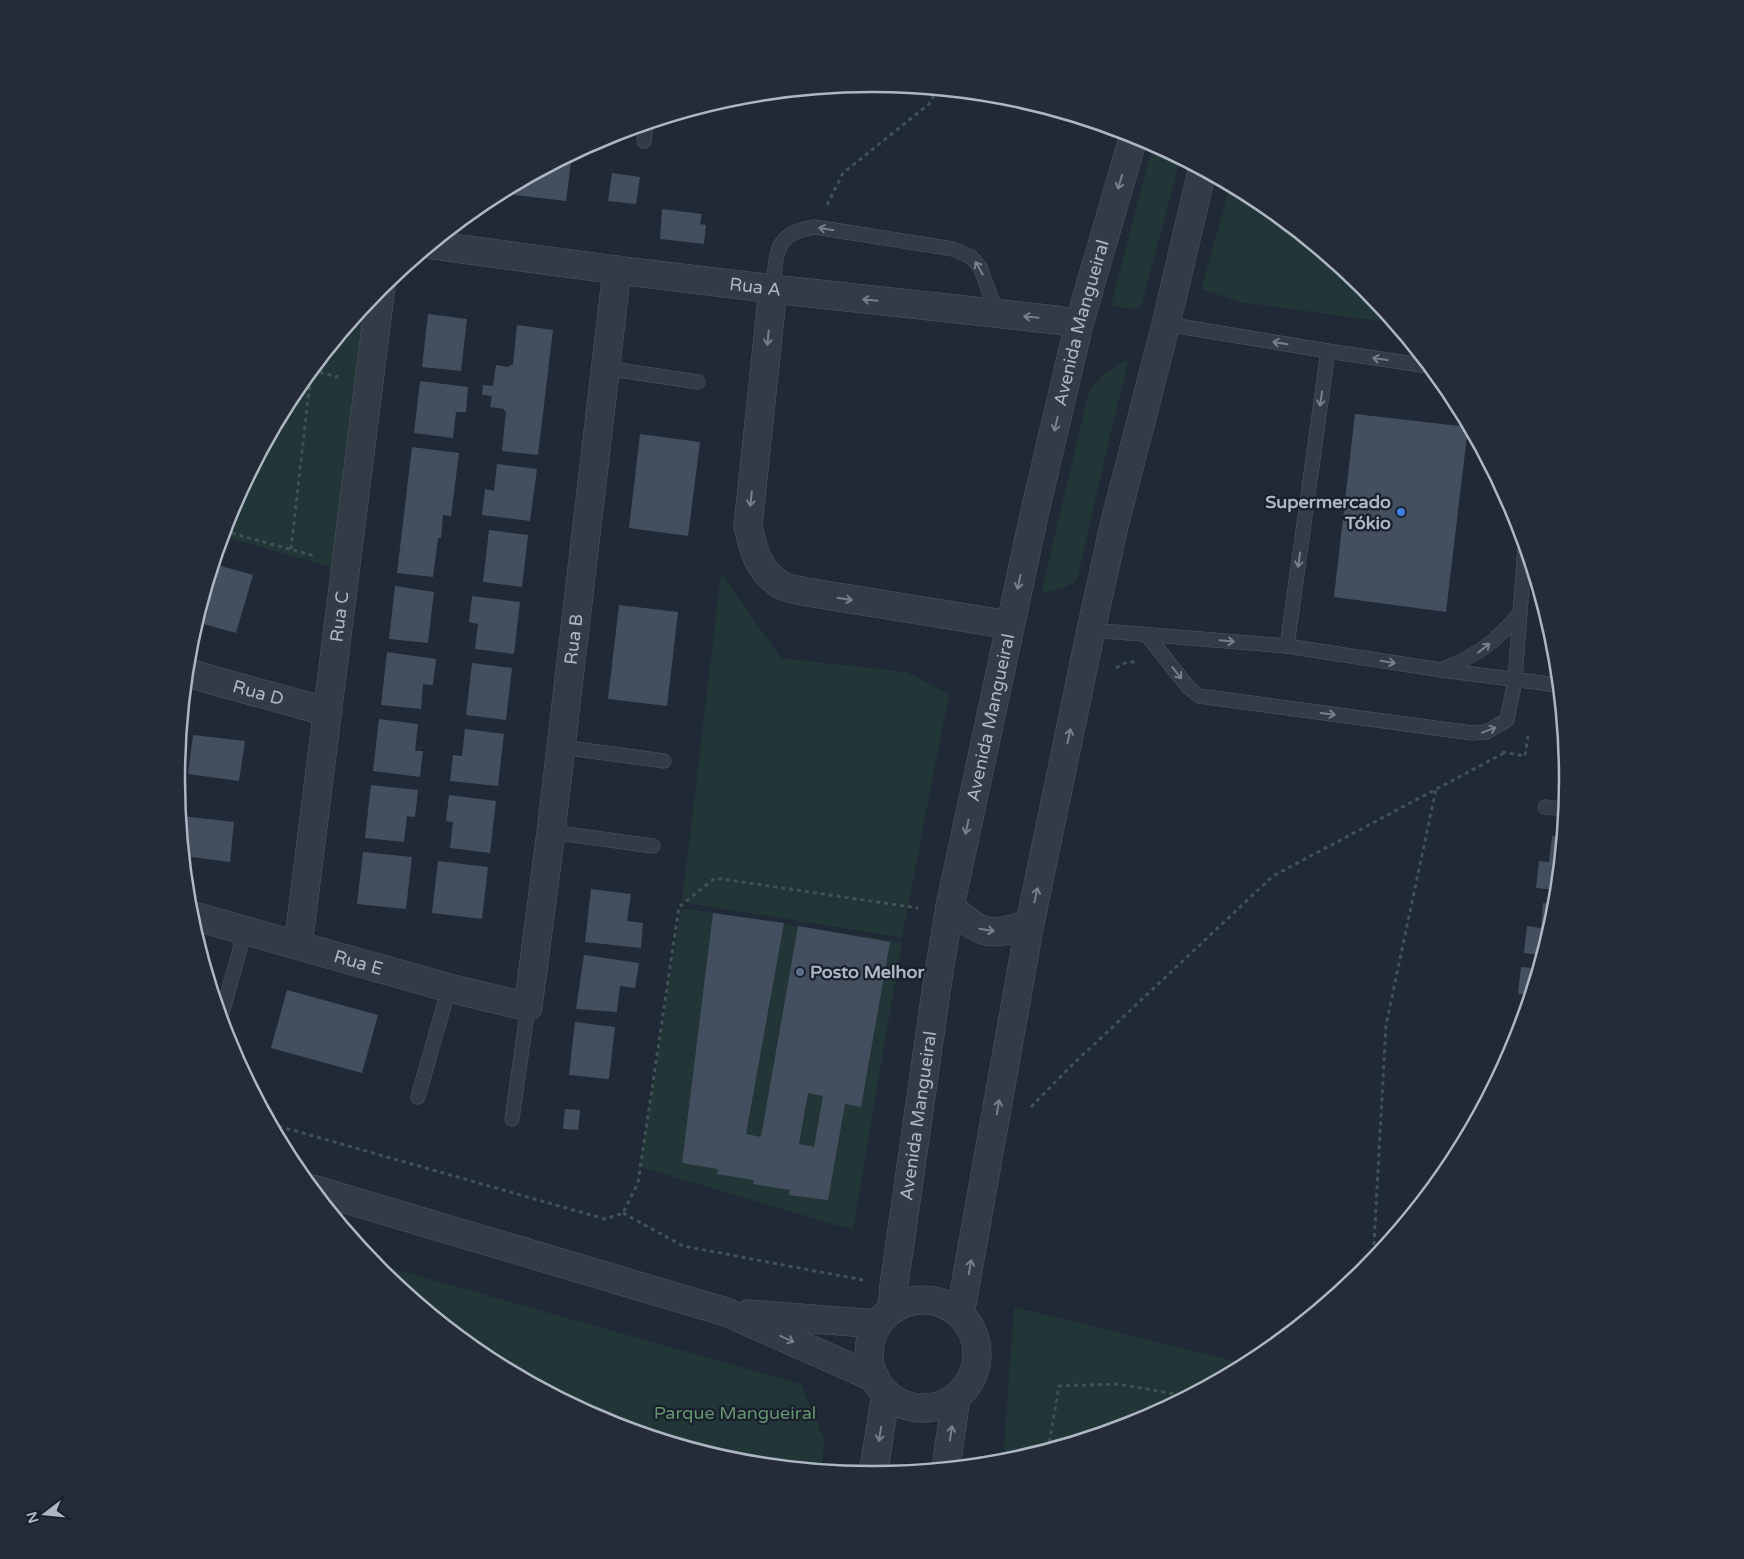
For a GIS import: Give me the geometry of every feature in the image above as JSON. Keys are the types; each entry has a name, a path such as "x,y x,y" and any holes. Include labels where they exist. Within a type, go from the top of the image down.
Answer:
{"street":[{"name":"Avenida Mangueiral","path":"888,1306 949,910 1010,625 1079,324 1132,144"},
{"path":"960,1314 1030,924 1091,630 1114,526 1166,324 1201,177"},
{"name":"Rua A","path":"440,246 617,270 1079,324"},
{"name":"Rua B","path":"528,1006 551,832 617,270"},
{"path":"773,289 748,526 754,552 766,573 782,586 807,592 1010,625"},
{"name":"Rua C","path":"298,945 379,301"},
{"name":"Rua D","path":"193,675 328,712"},
{"path":"949,910 976,929 991,932 1009,931 1030,924"},
{"name":"Rua E","path":"199,918 449,988 528,1006"},
{"path":"323,1192 726,1312 881,1386 902,1404 920,1408 939,1406 956,1397 968,1383 976,1366 977,1348 972,1330 960,1314 945,1304 926,1299 888,1306 726,1312"},
{"path":"874,1466 881,1386 870,1360 871,1341 888,1306"},
{"path":"947,1462 956,1397"}],"lane":[{"path":"644,141 645,131"},
{"path":"773,289 777,250 787,236 800,230 815,227 953,249 971,257 980,267 997,313"},
{"path":"1166,324 1420,365"},
{"path":"1287,646 1328,351"},
{"path":"605,368 698,382"},
{"path":"1147,635 1188,687 1199,696 1472,733 1486,732 1507,720 1515,680 1524,561"},
{"path":"1441,670 1480,652 1497,638 1519,614"},
{"path":"1091,630 1287,646 1441,670 1552,684"},
{"path":"560,747 664,761"},
{"path":"1545,807 1558,808"},
{"path":"551,832 653,846"},
{"path":"223,1006 245,931"},
{"path":"418,1097 449,988"},
{"path":"512,1119 528,1006"}],"path":[{"path":"815,227 843,172 929,104 934,95"},
{"path":"319,373 340,378"},
{"path":"291,549 309,386"},
{"path":"231,532 346,567"},
{"path":"1110,671 1127,662 1137,662"},
{"path":"1496,751 1525,756 1529,728"},
{"path":"1028,1109 1273,876 1506,753"},
{"path":"1374,1248 1386,1025 1436,789"},
{"path":"279,1126 605,1219 623,1213 638,1183 679,907 716,878 949,910"},
{"path":"623,1213 683,1246 888,1306"},
{"path":"1049,1443 1059,1386 1118,1384 1179,1395"}],"green space":[{"path":"1151,152 1179,164 1141,308 1132,309 1113,306 1112,300"},
{"path":"1228,192 1290,234 1325,263 1384,322 1239,302 1201,289"},
{"path":"366,315 334,568 229,538 256,476 277,436 327,361"},
{"path":"1126,360 1128,364 1077,580 1067,586 1041,594 1089,391 1104,374"},
{"path":"721,573 781,658 907,672 949,694 902,938 682,902"},
{"path":"681,908 902,942 853,1230 640,1167"},
{"name":"Parque Mangueiral","path":"389,1267 801,1384 824,1439 822,1465 782,1461 694,1443 651,1430 609,1414 568,1396 490,1351 454,1325"},
{"path":"1014,1307 1236,1361 1176,1396 1135,1414 1093,1430 1050,1443 1004,1453"}],"building":[{"path":"571,162 566,201 514,195 529,185"},
{"path":"612,173 640,177 636,204 608,201"},
{"path":"662,209 702,214 700,224 706,225 704,244 660,239"},
{"path":"428,314 467,319 461,371 422,367"},
{"path":"517,325 553,330 538,455 502,451 506,411 490,407 492,396 482,395 483,385 493,386 496,365 509,367 513,365"},
{"path":"420,381 468,387 466,412 456,412 453,438 414,433"},
{"name":"Supermercado Tókio","path":"1355,414 1461,426 1467,436 1446,612 1334,597"},
{"path":"640,434 700,442 688,536 629,528"},
{"path":"412,447 459,453 451,516 443,515 441,538 438,538 433,577 397,573"},
{"path":"497,464 537,469 530,521 482,515 485,489 494,491"},
{"path":"489,530 528,535 522,587 483,582"},
{"path":"219,565 253,575 236,633 203,624"},
{"path":"395,586 434,592 428,643 389,639"},
{"path":"472,596 520,602 514,654 475,649 478,624 469,622"},
{"path":"619,605 678,612 667,706 608,699"},
{"path":"387,652 436,659 433,685 423,684 421,709 381,705"},
{"path":"472,663 512,668 506,720 466,715"},
{"path":"379,719 418,724 415,751 423,751 420,777 373,771"},
{"path":"465,729 504,734 498,786 450,781 453,755 462,756"},
{"path":"193,735 245,741 239,781 188,774"},
{"path":"371,785 418,790 415,817 407,816 404,842 365,838"},
{"path":"449,795 496,801 490,853 450,848 453,822 446,821"},
{"path":"186,816 234,822 230,862 190,857"},
{"path":"1552,836 1557,837 1550,889 1536,888 1539,861 1549,862"},
{"path":"363,852 412,857 406,909 357,904"},
{"path":"438,861 488,867 482,919 432,913"},
{"path":"591,889 631,894 627,921 643,923 641,948 585,942"},
{"path":"1543,903 1548,903 1537,954 1524,953 1527,926 1541,928"},
{"path":"713,913 784,923 746,1134 761,1137 798,926 890,942 861,1107 845,1104 828,1200 789,1195 790,1190 753,1184 754,1180 717,1174 718,1169 682,1163","holes":["808,1093 823,1096 814,1147 799,1144"]},
{"path":"584,955 639,963 635,988 620,986 617,1012 576,1009"},
{"path":"1521,967 1533,968 1525,995 1518,994"},
{"path":"287,990 378,1015 362,1073 271,1048"},
{"path":"575,1022 615,1027 609,1078 569,1075"},
{"path":"565,1109 580,1110 578,1130 563,1129"}],"place":[{"name":"Supermercado Tókio","path":"1401,512"},
{"name":"Posto Melhor","path":"800,972"}]}
